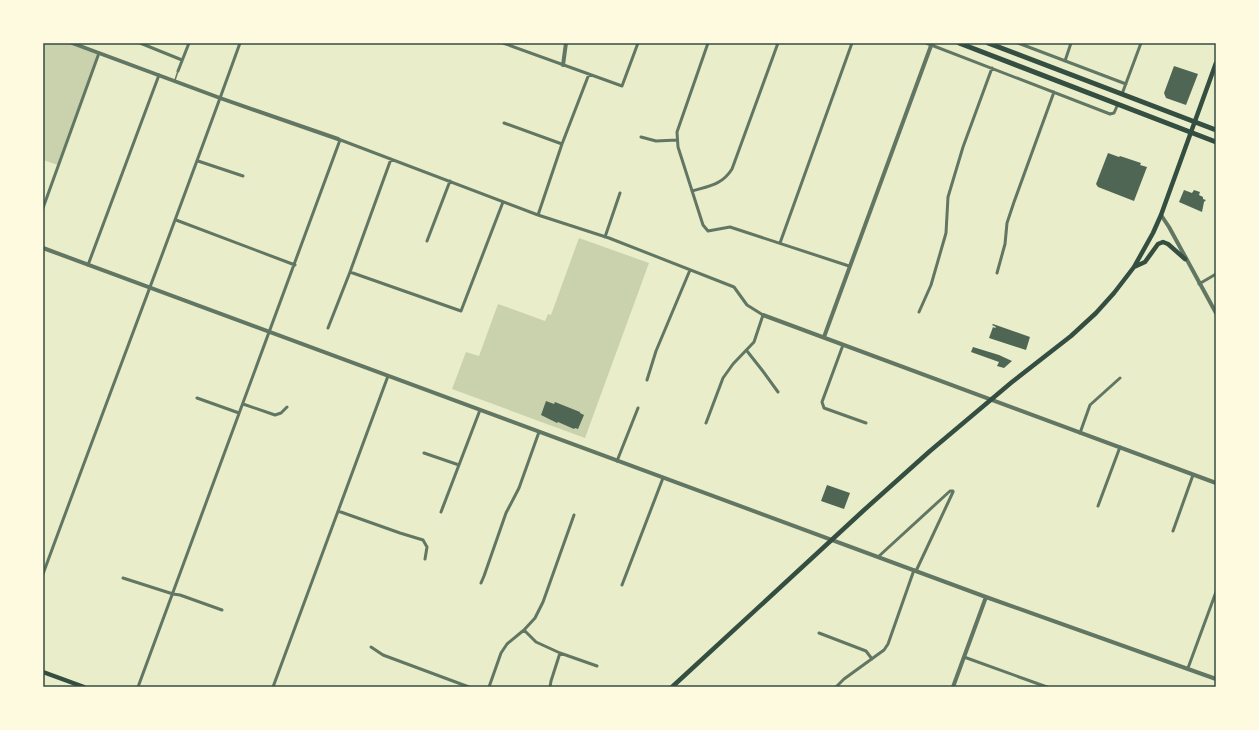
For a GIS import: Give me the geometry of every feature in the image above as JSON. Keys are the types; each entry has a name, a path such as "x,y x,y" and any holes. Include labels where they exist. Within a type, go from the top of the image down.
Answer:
{"main road":[{"path":"959,43 1216,142"},
{"path":"988,43 1216,130"},
{"path":"672,687 930,451 1020,376 1071,336 1096,313 1114,293 1134,267 1153,234 1216,62"},
{"path":"1134,267 1146,262 1158,244 1163,242 1168,244 1185,258"},
{"path":"43,672 71,685 84,687"}],"street":[{"path":"72,43 391,159 538,215 605,237 734,287 747,305 763,315 1216,483"},
{"path":"140,43 182,60"},
{"path":"178,71 189,43"},
{"path":"43,574 149,288 198,161 240,43"},
{"path":"503,43 622,86 638,43"},
{"path":"563,65 566,43"},
{"path":"708,43 678,124 676,140 702,225 708,231 730,227 849,266"},
{"path":"692,191 718,183 726,177 732,168 778,43"},
{"path":"780,243 852,43"},
{"path":"926,43 932,44 1110,114 1114,113 1118,104"},
{"path":"1018,43 1126,84"},
{"path":"1065,61 1071,43"},
{"path":"1122,95 1141,43"},
{"path":"824,337 932,44"},
{"path":"43,208 99,53"},
{"path":"919,312 931,285 946,233 948,197 963,147 992,68"},
{"path":"538,215 562,144 589,74"},
{"path":"88,265 159,75"},
{"path":"997,273 1005,244 1007,223 1054,92"},
{"path":"504,123 562,144"},
{"path":"641,137 656,141 676,140"},
{"path":"138,687 339,140"},
{"path":"328,328 391,159"},
{"path":"198,161 243,176"},
{"path":"427,241 450,181"},
{"path":"605,237 620,193"},
{"path":"350,272 461,311 503,202"},
{"path":"1161,215 1216,313"},
{"path":"176,220 294,265"},
{"path":"43,248 915,571 1216,679"},
{"path":"647,380 656,351 690,270"},
{"path":"1199,284 1216,274"},
{"path":"706,423 723,378 733,364 754,342 763,315"},
{"path":"844,345 822,402 824,408 866,423"},
{"path":"746,351 778,392"},
{"path":"274,687 388,376"},
{"path":"1080,433 1090,405 1120,378"},
{"path":"197,398 239,413"},
{"path":"243,404 275,415 281,413 287,407"},
{"path":"617,461 638,408"},
{"path":"441,512 480,410"},
{"path":"481,583 506,513 519,488 539,432"},
{"path":"1098,506 1120,447"},
{"path":"424,453 459,465"},
{"path":"1173,531 1193,475"},
{"path":"622,585 663,478"},
{"path":"836,687 844,679 884,650 888,644 915,571 953,492 950,491 878,557"},
{"path":"338,511 423,540 427,547 426,559"},
{"path":"489,687 501,653 507,644 524,630 535,618 543,602 574,515"},
{"path":"123,578 180,595 222,610"},
{"path":"1188,668 1216,592"},
{"path":"953,687 986,597"},
{"path":"524,630 536,642 560,654 597,666"},
{"path":"819,633 866,651 872,659"},
{"path":"371,647 383,655 469,687"},
{"path":"550,687 560,654"},
{"path":"964,656 1047,687"}],"lane":[{"path":"174,81 178,71"}],"green space":[{"path":"43,43 69,43 98,54 58,165 43,160"},
{"path":"579,238 649,263 585,438 452,389 466,352 479,356 498,304 545,321 548,314 551,315"}],"building":[{"path":"1174,66 1198,74 1186,105 1166,98 1164,93"},
{"path":"1108,153 1141,163 1140,165 1147,167 1134,201 1098,187 1096,184"},
{"path":"1184,190 1192,193 1194,190 1200,192 1199,195 1206,200 1204,202 1202,212 1179,202"},
{"path":"993,324 1030,337 1026,350 989,338 993,327 996,327 992,325"},
{"path":"973,347 999,355 1012,361 1004,368 997,366 999,362 971,352"},
{"path":"546,401 554,404 555,402 584,415 578,429 574,429 558,422 557,423 541,415"},
{"path":"827,485 850,493 844,509 821,501"}]}
